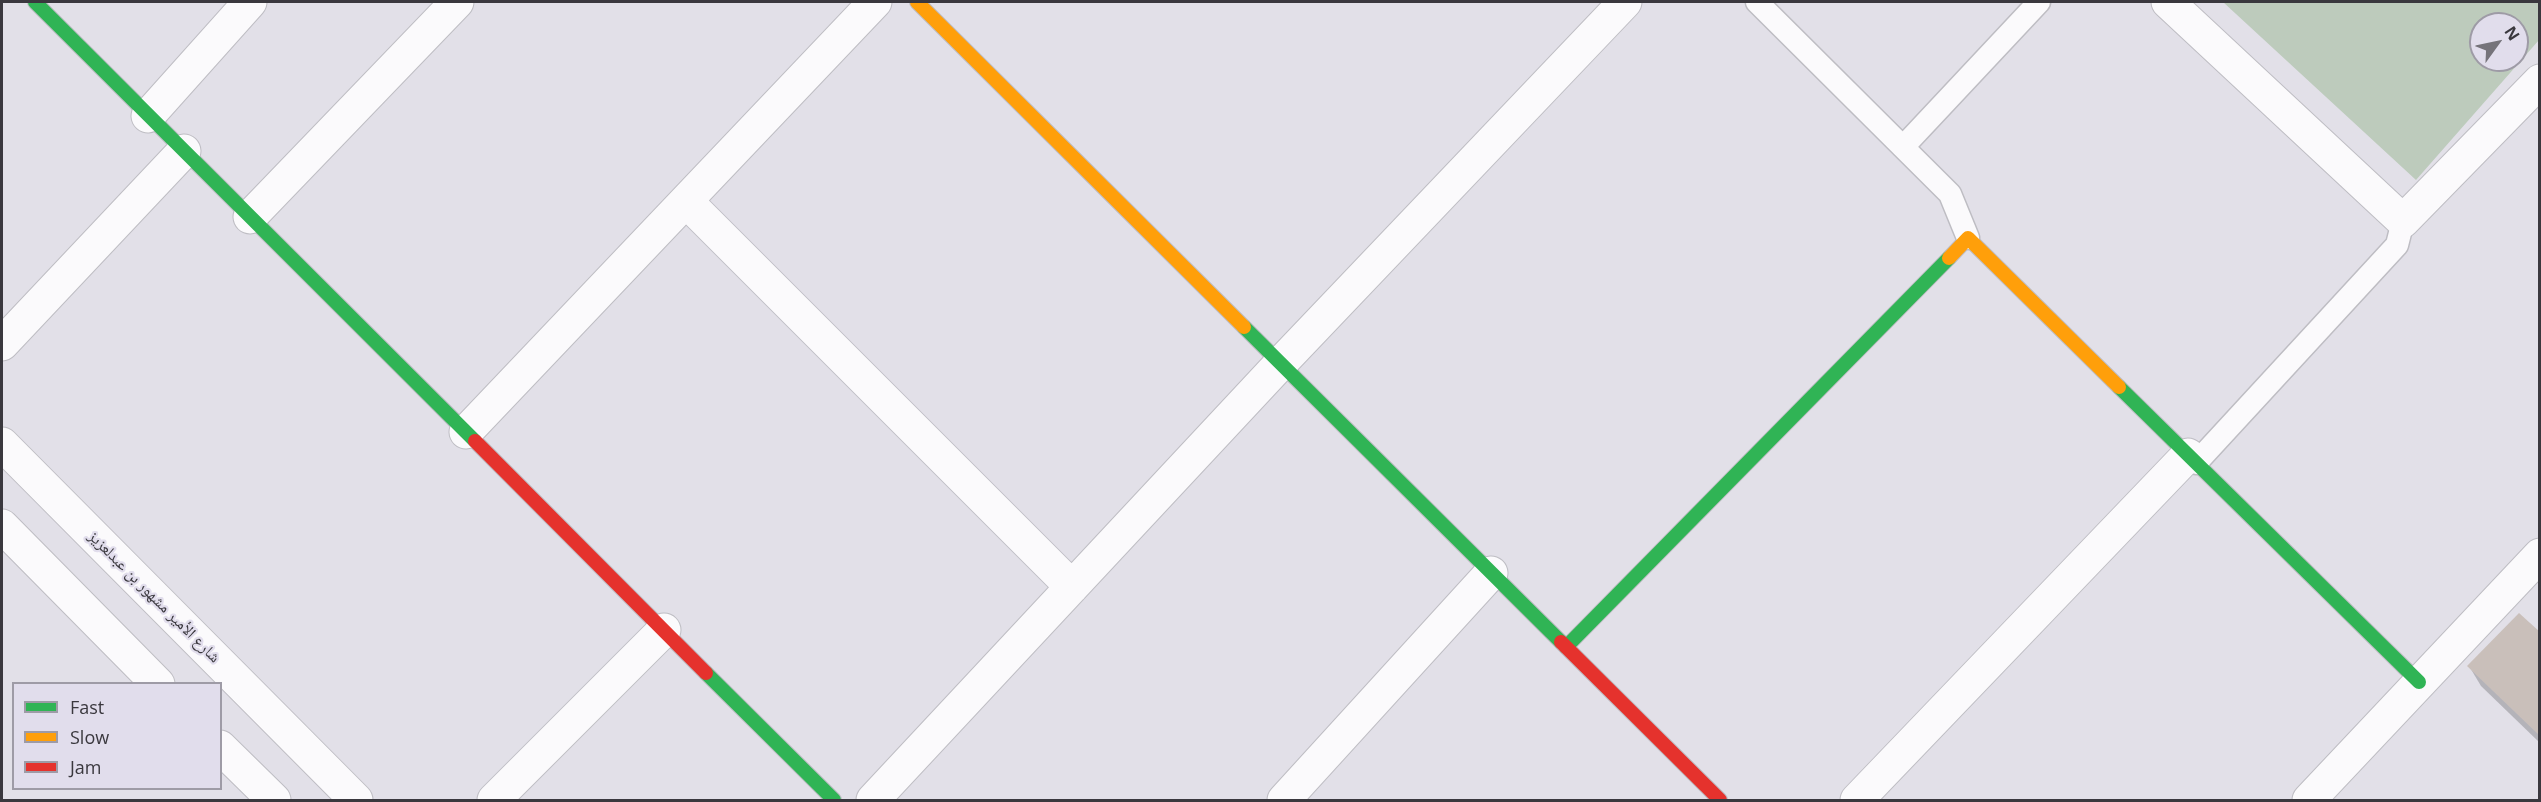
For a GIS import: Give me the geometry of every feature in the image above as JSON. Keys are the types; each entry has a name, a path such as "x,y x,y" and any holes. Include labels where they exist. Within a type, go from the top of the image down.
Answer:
{"street":[{"path":"35,2 834,801"},
{"path":"148,116 250,2"},
{"path":"250,217 457,2"},
{"path":"466,432 875,2"},
{"path":"916,2 1720,801"},
{"path":"873,801 1280,364 1624,2"},
{"path":"2168,2 2403,221 2540,81"},
{"path":"2,344 184,151"},
{"path":"686,201 1072,587"},
{"path":"1566,647 1968,238 2419,682"},
{"name":"شارع الأمير مشهور بن عبدلعزيز","path":"2,444 356,801"},
{"path":"1857,801 2192,459"},
{"path":"2,526 156,682"},
{"path":"2309,801 2540,555"},
{"path":"1284,801 1491,573"},
{"path":"494,801 664,630"},
{"path":"222,749 274,801"}],"lane":[{"path":"1757,2 1950,194 1968,238"},
{"path":"1903,147 2039,2"},
{"path":"2192,459 2397,245 2403,221"}],"green space":[{"path":"2223,2 2539,2 2539,40 2529,51 2529,12 2469,12 2469,72 2511,72 2416,180"}],"building":[{"path":"2519,613 2540,632 2540,736 2467,666"}],"traffic: fast":[{"path":"35,2 475,441"},
{"path":"1566,647 1949,258"},
{"path":"1244,327 1561,642"},
{"path":"2119,387 2419,682"},
{"path":"706,673 834,800"}],"traffic: slow":[{"path":"917,2 1244,327"},
{"path":"1949,258 1968,238 2119,387"}],"traffic: jam":[{"path":"475,441 706,673"},
{"path":"1561,642 1720,800"}]}
